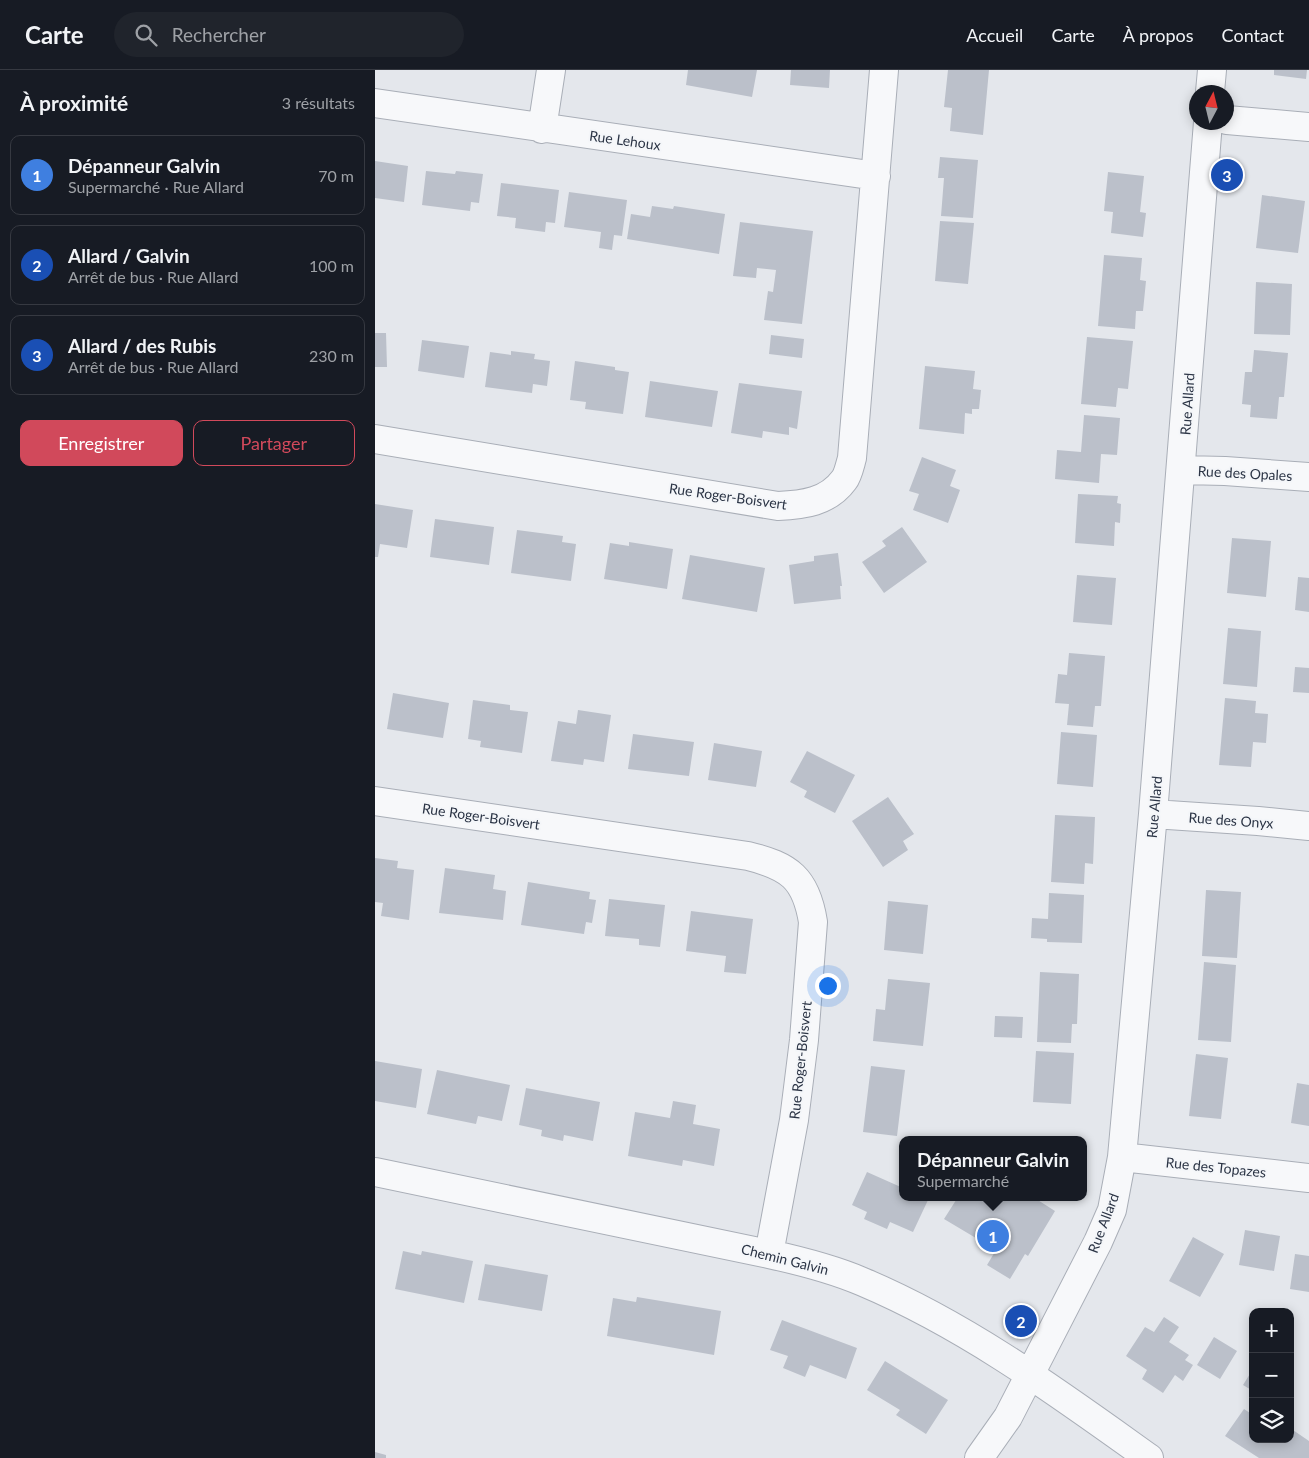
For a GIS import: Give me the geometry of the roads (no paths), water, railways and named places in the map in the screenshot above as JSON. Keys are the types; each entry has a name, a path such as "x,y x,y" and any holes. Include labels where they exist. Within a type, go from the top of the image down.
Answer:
{"street":[{"path":"542,128 551,70"},
{"name":"Rue Roger-Boisvert","path":"375,439 778,506 803,505 827,496 845,480 852,458 884,70"},
{"path":"1211,85 1212,70"},
{"name":"Rue Lehoux","path":"375,103 876,176"},
{"path":"1234,121 1309,128"},
{"name":"Rue Allard","path":"979,1458 1008,1416 1098,1242 1111,1210 1123,1157 1182,470 1207,130"},
{"name":"Rue des Opales","path":"1182,470 1309,477"},
{"name":"Rue Roger-Boisvert","path":"375,801 748,856 770,862 789,873 803,887 810,902 813,922 804,1040 793,1120 769,1254"},
{"name":"Rue des Onyx","path":"1153,814 1309,826"},
{"name":"Rue des Topazes","path":"1123,1157 1309,1178"},
{"name":"Chemin Galvin","path":"375,1172 769,1254 813,1264 862,1281 932,1315 996,1352 1149,1458"}],"place":[{"name":"Allard / des Rubis","path":"1227,175"},
{"name":"Dépanneur Galvin","path":"993,1236"},
{"name":"Allard / Galvin","path":"1021,1321"}]}
